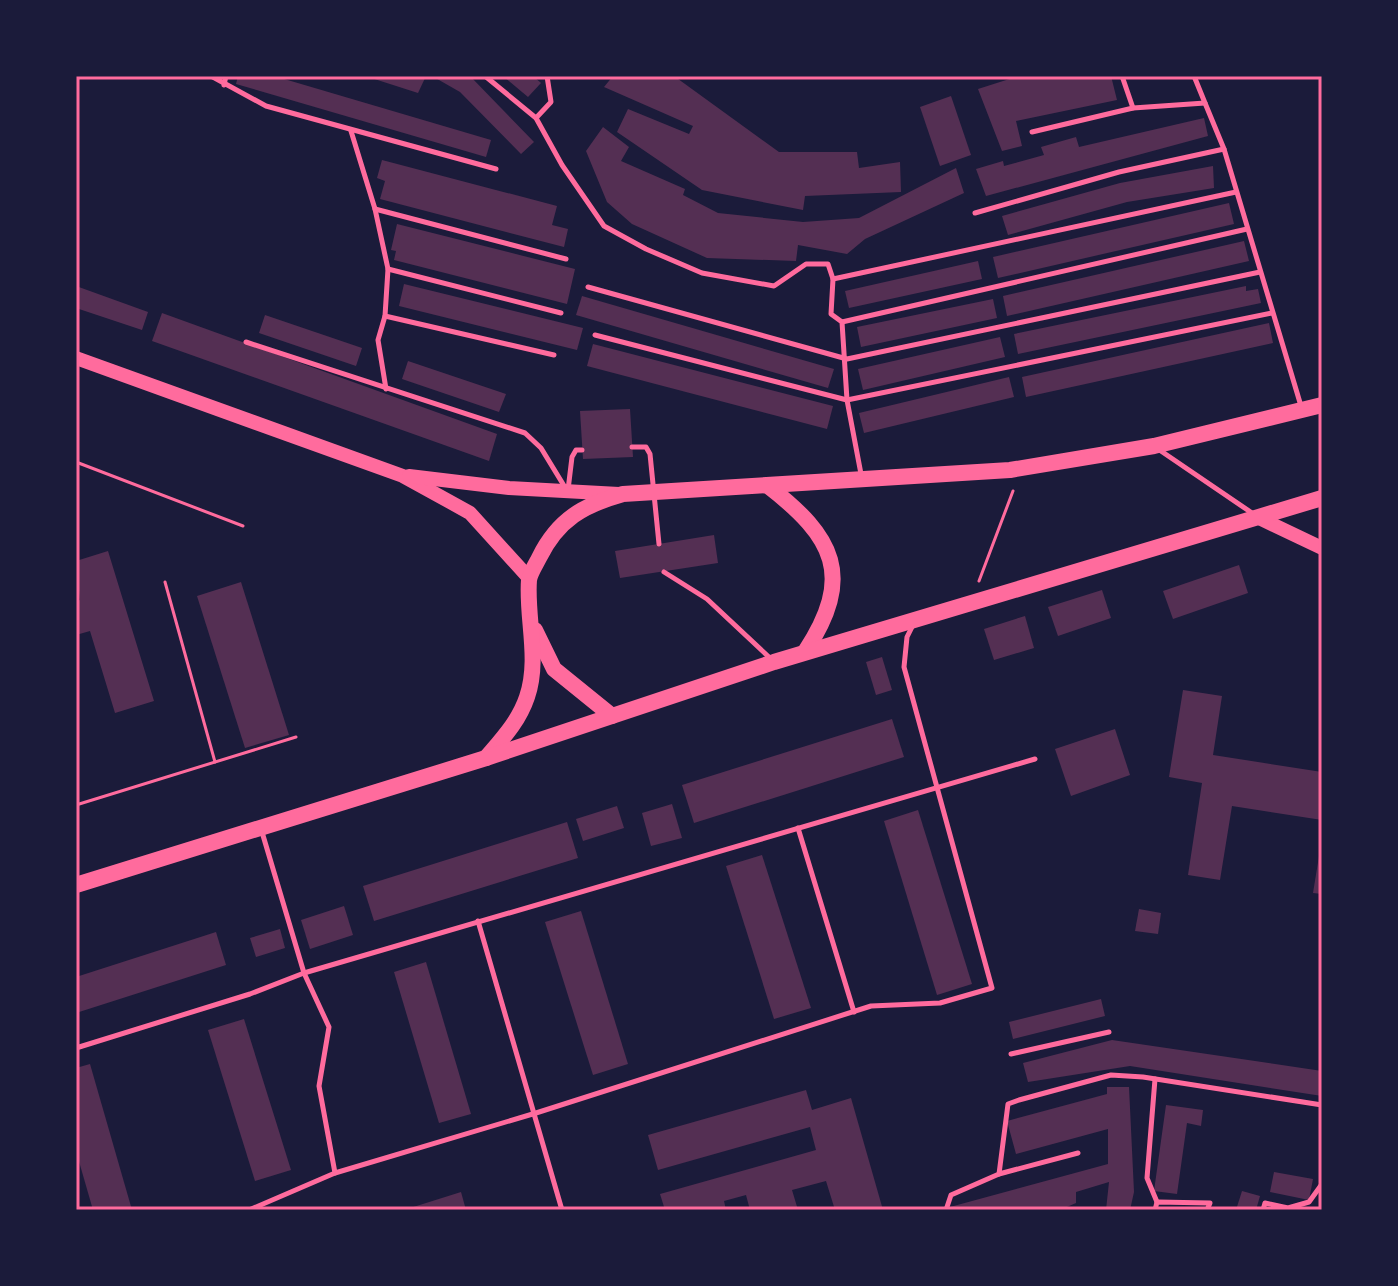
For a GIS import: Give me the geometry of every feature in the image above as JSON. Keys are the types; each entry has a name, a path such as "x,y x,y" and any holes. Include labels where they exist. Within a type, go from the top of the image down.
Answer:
{"main road":[{"path":"76,358 403,476 470,513 529,578"},
{"path":"403,476 623,494 1010,470 1154,446 1322,405"},
{"path":"768,486 805,515 828,547 832,584 826,621 805,652"},
{"path":"486,758 517,722 528,694 533,623 529,578 548,538 567,518 590,503 623,494"},
{"path":"76,885 486,758 805,652 1322,498"},
{"path":"1259,518 1322,548"},
{"path":"533,623 554,669 612,716"}],"lane":[{"path":"211,76 266,106 496,169"},
{"path":"224,85 226,76"},
{"path":"485,76 536,118 562,165 604,226 646,249 702,273 774,286 806,264 828,264 833,279 831,314 842,322 847,359 847,400 863,481"},
{"path":"536,118 551,102 547,76"},
{"path":"1122,76 1133,108"},
{"path":"1194,76 1224,149 1302,411"},
{"path":"1032,132 1133,108 1205,103"},
{"path":"351,130 375,209 388,269 385,316 378,340 386,389"},
{"path":"975,213 1119,172 1224,149"},
{"path":"833,279 1236,192"},
{"path":"375,209 566,259"},
{"path":"842,322 1247,229"},
{"path":"388,269 561,313"},
{"path":"588,287 847,359 1260,272"},
{"path":"595,335 847,400 1272,313"},
{"path":"385,316 554,355"},
{"path":"246,342 525,433 541,448 568,491"},
{"path":"1154,446 1259,518"},
{"path":"632,447 649,450 659,544"},
{"path":"568,491 572,457 576,450 582,450"},
{"path":"664,572 707,599 774,662"},
{"path":"249,1210 335,1173 536,1113 871,1006 940,1003 992,988 904,667 907,637 917,619"},
{"path":"76,1048 250,994 304,973 1035,759"},
{"path":"260,828 304,973 329,1027 319,1086 335,1173"},
{"path":"798,828 854,1012"},
{"path":"478,921 562,1210"},
{"path":"1011,1054 1109,1032"},
{"path":"999,1174 1008,1104 1111,1075 1322,1105"},
{"path":"1155,1079 1147,1178 1157,1202 1155,1210"},
{"path":"946,1210 951,1195 999,1174 1078,1153"},
{"path":"1263,1210 1265,1203 1288,1208 1303,1205 1322,1184"},
{"path":"1157,1202 1210,1203 1207,1210"}],"path":[{"path":"76,462 243,526"},
{"path":"978,582 1013,491"},
{"path":"165,582 215,762"},
{"path":"76,805 296,737"}],"building":[{"path":"238,76 274,76 491,140 486,157 236,84"},
{"path":"365,76 426,76 418,93"},
{"path":"432,76 470,76 534,142 521,154 460,92"},
{"path":"503,76 533,76 541,83 528,97"},
{"path":"613,76 674,76 779,152 857,152 859,168 900,162 901,192 805,196 803,210 702,190 617,132 628,109 689,134 693,126 604,87"},
{"path":"1019,76 1111,76 1117,100 1016,121 1022,146 1002,151 978,89"},
{"path":"951,96 971,155 940,166 920,107"},
{"path":"1204,118 1208,136 986,196 976,169 1003,161 1004,166 1044,155 1041,147 1076,137 1079,147"},
{"path":"603,127 629,147 621,161 685,189 683,195 718,213 803,222 859,218 956,168 964,193 865,239 847,254 798,245 796,261 707,258 632,224 607,202 586,151"},
{"path":"382,160 557,206 552,225 568,229 564,247 380,199 385,181 377,178"},
{"path":"1213,166 1214,188 1127,202 1008,235 1002,216 1120,183"},
{"path":"1229,203 1234,224 998,278 993,257"},
{"path":"397,224 575,269 567,304 394,260 396,251 391,250"},
{"path":"1244,241 1249,261 1007,316 1003,296"},
{"path":"978,261 982,279 849,308 845,291"},
{"path":"404,284 583,328 577,350 399,306"},
{"path":"76,286 148,312 142,330 76,308"},
{"path":"1246,286 1246,291 1258,289 1261,303 1018,354 1014,334"},
{"path":"582,296 834,369 828,388 576,315"},
{"path":"993,299 997,318 861,347 857,327"},
{"path":"162,313 497,434 489,461 152,341"},
{"path":"265,315 362,348 356,366 259,333"},
{"path":"1269,323 1273,343 1026,397 1022,377"},
{"path":"1000,337 1005,357 863,390 858,369"},
{"path":"593,344 833,406 827,429 587,366"},
{"path":"408,361 506,394 499,412 402,379"},
{"path":"1009,377 1014,397 864,433 859,413"},
{"path":"630,409 633,457 583,459 580,411"},
{"path":"714,535 718,563 620,578 615,551"},
{"path":"108,551 154,701 115,713 90,631 76,635 76,602 80,600 76,561"},
{"path":"1239,565 1248,593 1173,619 1163,591"},
{"path":"241,582 289,735 245,748 197,596"},
{"path":"1102,590 1111,618 1058,636 1048,607"},
{"path":"1025,616 1034,648 994,660 984,629"},
{"path":"882,657 892,690 876,695 866,662"},
{"path":"1183,690 1222,696 1213,755 1322,772 1322,820 1232,806 1220,880 1188,875 1202,783 1169,777"},
{"path":"892,719 904,757 694,823 682,785"},
{"path":"1115,729 1130,775 1071,796 1055,749"},
{"path":"672,804 682,838 651,846 642,813"},
{"path":"617,806 624,828 583,841 576,819"},
{"path":"918,810 972,984 937,995 884,821"},
{"path":"567,822 578,858 374,921 363,886"},
{"path":"1322,850 1322,894 1313,893"},
{"path":"762,855 811,1008 774,1019 726,866"},
{"path":"344,906 353,935 310,949 301,920"},
{"path":"1139,909 1161,913 1158,934 1135,931"},
{"path":"581,911 628,1064 593,1075 545,922"},
{"path":"280,929 285,948 256,957 250,938"},
{"path":"216,932 226,965 76,1013 76,977"},
{"path":"426,962 471,1114 439,1123 394,972"},
{"path":"1101,999 1105,1016 1013,1039 1009,1022"},
{"path":"244,1019 291,1170 255,1181 208,1030"},
{"path":"1112,1040 1322,1071 1322,1096 1130,1066 1028,1082 1023,1063"},
{"path":"90,1064 132,1210 93,1210 76,1151 76,1068"},
{"path":"1107,1087 1129,1087 1134,1192 1130,1210 1106,1210 1109,1182 1076,1192 1076,1203 1060,1210 949,1210 950,1207 1108,1164 1108,1129 1016,1154 1007,1121 1107,1094"},
{"path":"806,1090 812,1110 851,1098 883,1210 835,1210 826,1181 792,1190 798,1210 750,1210 746,1195 724,1201 726,1210 665,1210 660,1194 816,1150 810,1127 658,1170 648,1135"},
{"path":"1166,1105 1203,1110 1201,1126 1187,1123 1177,1194 1154,1191"},
{"path":"1274,1172 1313,1179 1309,1200 1270,1192"},
{"path":"1242,1191 1260,1196 1256,1210 1236,1210"},
{"path":"461,1192 466,1210 407,1210 407,1209"}]}
